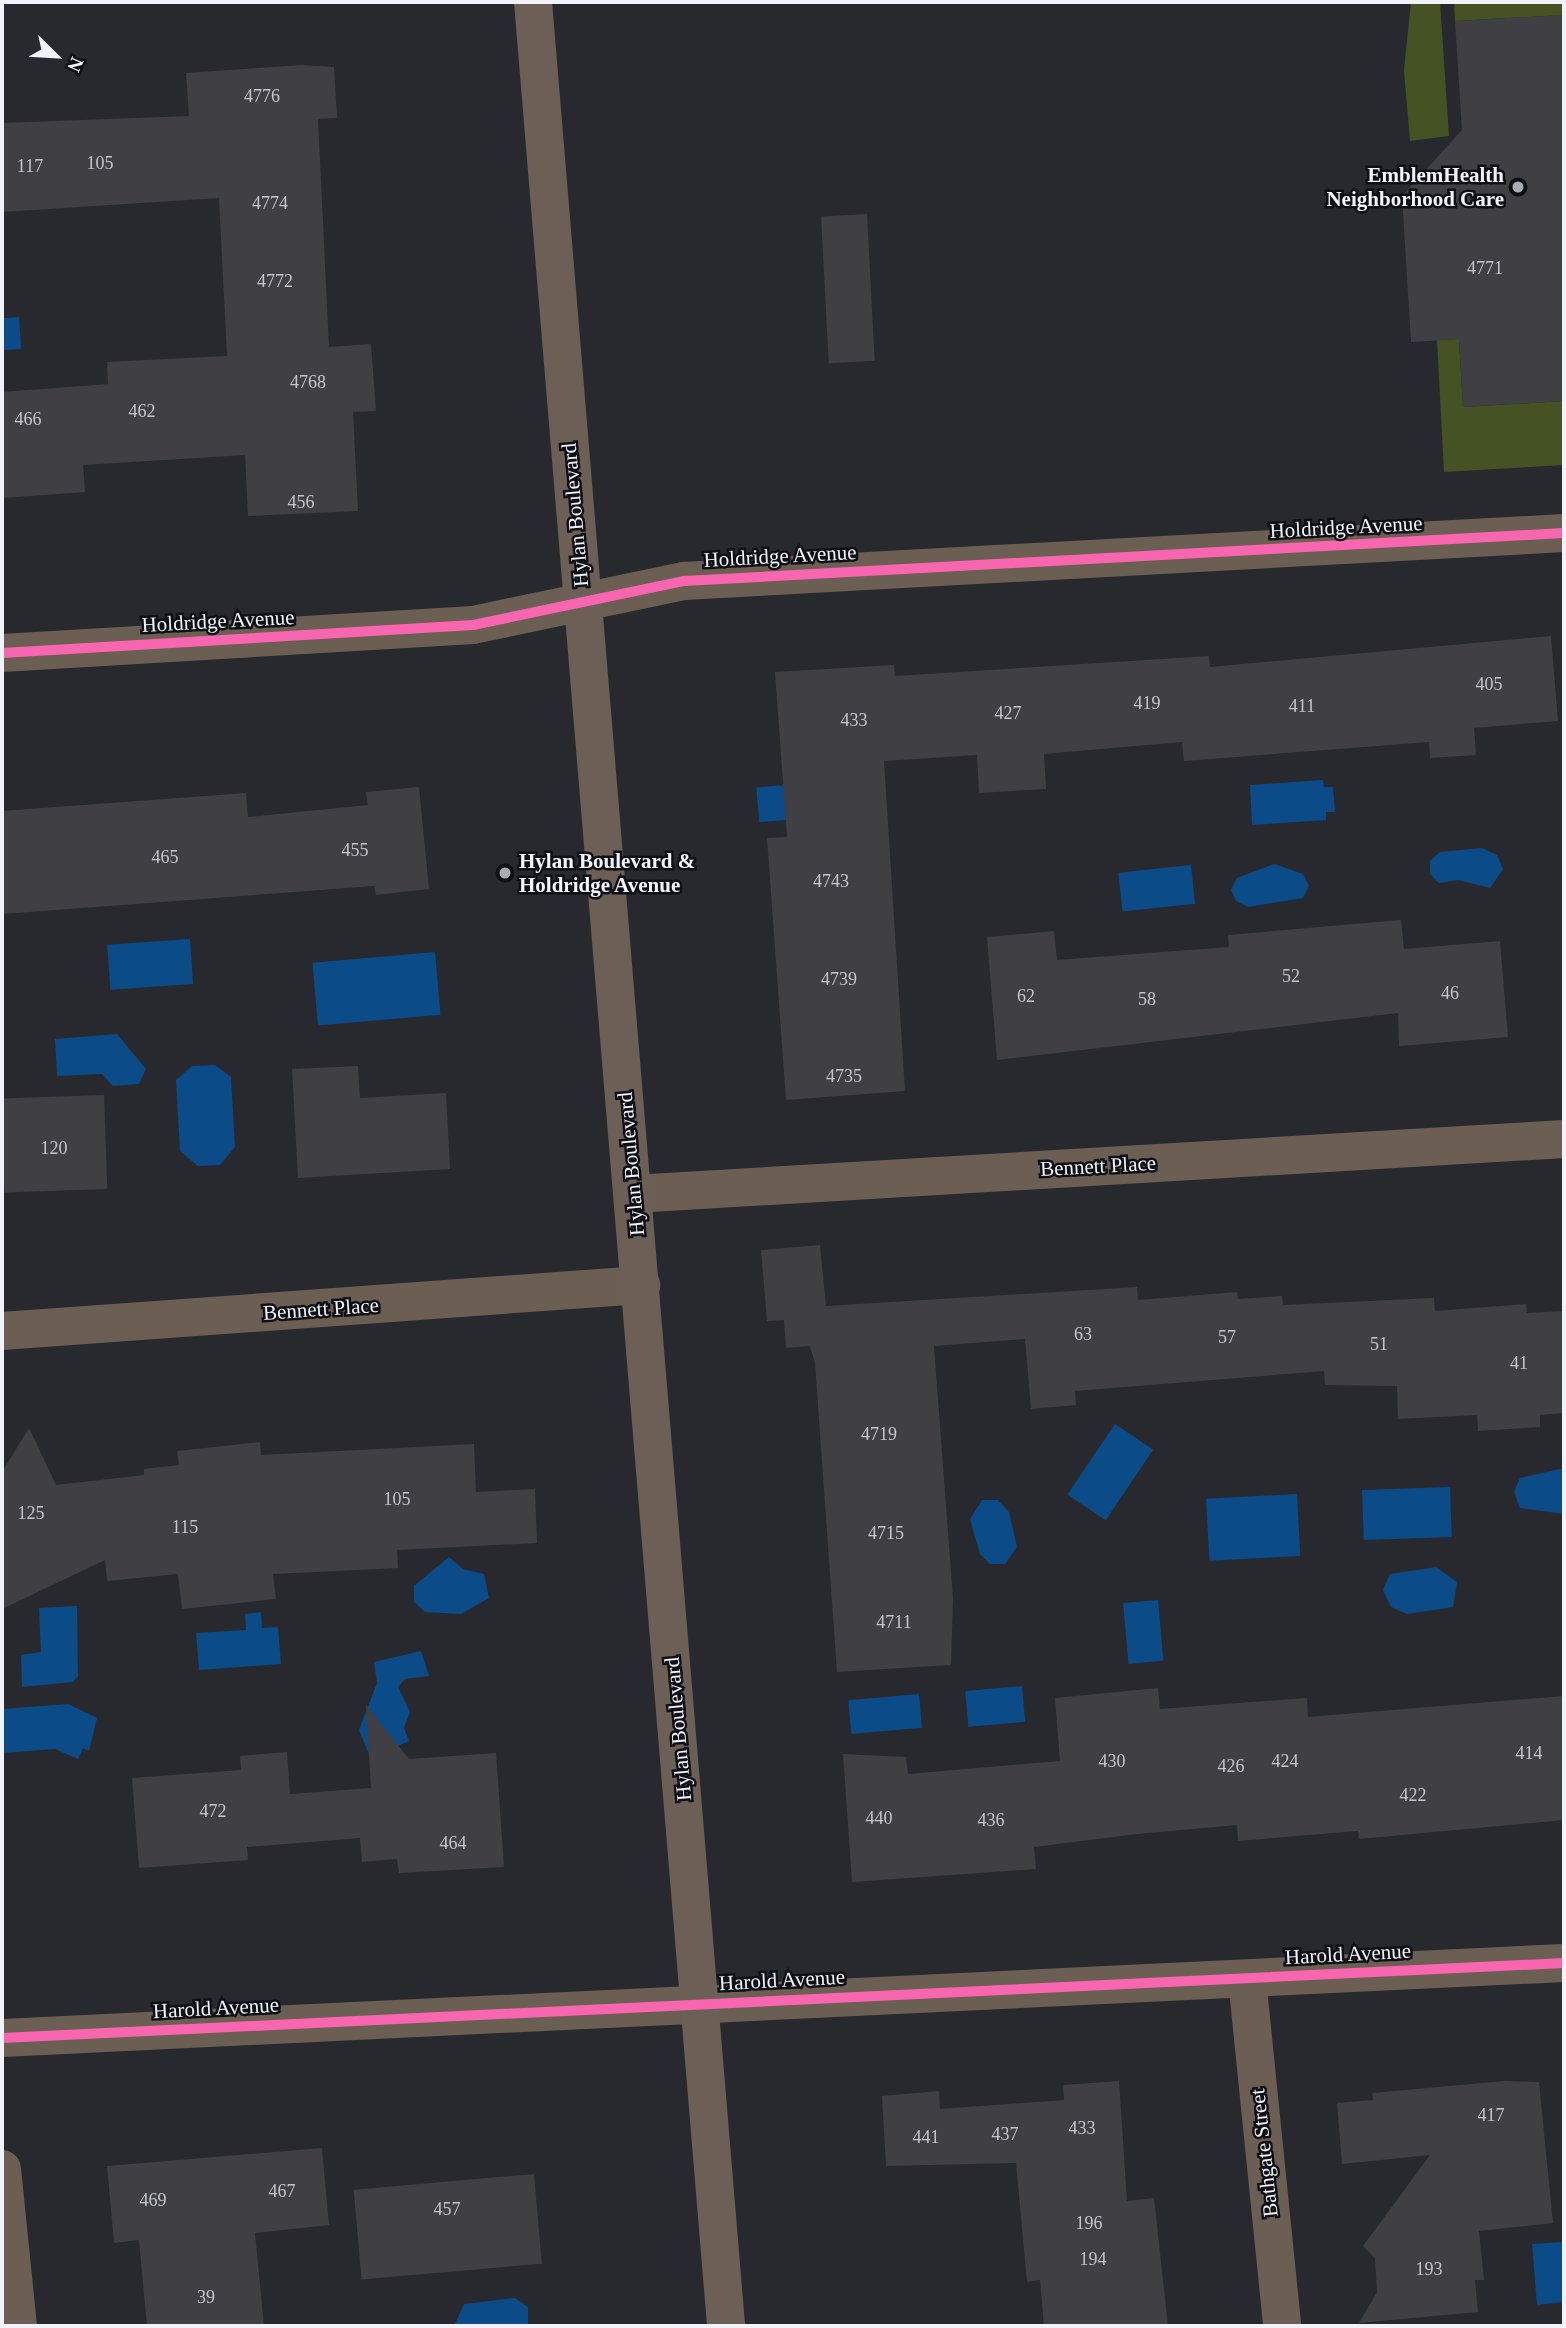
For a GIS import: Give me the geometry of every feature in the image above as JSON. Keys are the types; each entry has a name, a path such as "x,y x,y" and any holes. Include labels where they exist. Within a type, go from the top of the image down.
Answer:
{"main road":[{"name":"Hylan Boulevard","path":"533,2 726,2326"}],"street":[{"name":"Holdridge Avenue","path":"2,653 473,625 583,599 684,581 1564,533"},
{"name":"Bennett Place","path":"633,1194 1564,1139"},
{"name":"Bennett Place","path":"2,1331 641,1285"},
{"name":"Harold Avenue","path":"2,2038 1564,1963"},
{"name":"Bathgate Street","path":"1247,1979 1282,2326"},
{"path":"2,2169 18,2326"}],"green space":[{"path":"1411,2 1440,2 1449,136 1410,141 1404,70"},
{"path":"1454,2 1564,2 1564,15 1455,21"},
{"path":"1459,339 1463,407 1564,401 1564,465 1444,472 1437,340"}],"water":[{"path":"19,317 21,349 4,350 2,318"},
{"path":"1323,780 1324,787 1333,787 1335,812 1326,812 1326,820 1252,825 1250,785"},
{"path":"818,782 821,817 759,822 756,787"},
{"path":"1482,848 1497,855 1503,869 1490,888 1458,880 1439,883 1430,874 1430,861 1440,852"},
{"path":"1274,864 1303,874 1309,886 1303,898 1248,907 1236,901 1231,890 1237,878"},
{"path":"1191,865 1195,904 1122,911 1118,873"},
{"path":"190,939 193,984 110,990 107,945"},
{"path":"435,952 440,1015 318,1025 312,963"},
{"path":"117,1034 146,1069 139,1084 113,1086 102,1074 57,1076 55,1039"},
{"path":"215,1065 231,1077 235,1147 220,1165 198,1166 180,1151 176,1080 192,1066"},
{"path":"1115,1424 1153,1450 1106,1520 1067,1494"},
{"path":"1564,1468 1564,1514 1520,1508 1514,1492 1520,1478"},
{"path":"1450,1487 1452,1537 1364,1540 1362,1490"},
{"path":"1297,1494 1300,1556 1209,1561 1206,1499"},
{"path":"982,1500 998,1500 1009,1512 1017,1547 1005,1564 990,1564 980,1554 970,1519"},
{"path":"449,1557 463,1569 484,1574 489,1598 461,1614 425,1612 414,1602 414,1586"},
{"path":"1436,1567 1457,1582 1453,1607 1407,1614 1391,1607 1383,1590 1390,1574"},
{"path":"1158,1600 1163,1661 1128,1664 1123,1603"},
{"path":"77,1606 78,1676 73,1682 22,1687 21,1655 41,1652 39,1608"},
{"path":"261,1612 262,1628 278,1627 281,1664 199,1670 196,1633 246,1630 245,1614"},
{"path":"421,1651 429,1676 405,1679 398,1687 410,1712 404,1728 409,1741 380,1754 368,1752 359,1730 377,1683 374,1662"},
{"path":"1022,1686 1025,1722 968,1727 965,1691"},
{"path":"919,1694 922,1728 851,1734 848,1700"},
{"path":"68,1704 97,1718 89,1751 83,1748 78,1759 55,1749 2,1753 2,1709"},
{"path":"1564,2242 1564,2302 1537,2305 1532,2244"},
{"path":"515,2298 528,2307 528,2326 455,2324 464,2304"}],"building":[{"path":"1564,15 1564,401 1463,407 1459,339 1411,342 1402,196 1462,130 1455,21"},
{"path":"302,65 334,67 337,118 318,119 329,347 371,344 376,411 353,412 358,511 248,516 245,455 83,465 85,492 2,498 2,392 108,384 107,362 227,356 219,198 2,212 2,123 189,116 186,73"},
{"path":"867,214 875,361 829,363 821,216"},
{"path":"1551,636 1558,721 1474,728 1476,755 1430,758 1429,742 1184,761 1182,742 1044,754 1046,789 979,793 977,755 884,761 905,1091 786,1100 767,838 787,837 775,672 894,665 895,676 1209,656 1210,667"},
{"path":"419,787 429,889 376,895 374,886 2,914 2,811 246,793 248,817 368,805 366,792"},
{"path":"1401,920 1404,949 1500,941 1508,1037 1399,1046 1398,1013 997,1060 987,937 1054,931 1057,960 1229,947 1228,935"},
{"path":"358,1066 360,1098 446,1093 450,1169 298,1178 292,1069"},
{"path":"104,1095 107,1189 4,1193 2,1099"},
{"path":"820,1245 826,1306 1137,1287 1138,1300 1237,1292 1238,1299 1282,1296 1283,1305 1434,1298 1435,1311 1526,1304 1527,1313 1564,1311 1564,1413 1540,1415 1540,1427 1478,1431 1477,1415 1398,1419 1397,1386 1325,1385 1324,1371 1075,1391 1076,1405 1031,1409 1025,1339 934,1346 953,1599 951,1665 837,1672 815,1363 810,1346 786,1348 784,1320 767,1321 761,1250"},
{"path":"29,1428 56,1485 144,1475 144,1469 179,1465 177,1451 260,1442 261,1455 474,1444 476,1492 535,1489 537,1543 397,1550 398,1568 273,1574 276,1599 182,1609 178,1574 107,1581 105,1560 2,1609 2,1472"},
{"path":"1158,1688 1160,1709 1307,1698 1308,1717 1564,1696 1564,1820 1359,1839 1358,1831 1238,1841 1237,1825 1034,1847 1036,1869 852,1882 843,1754 906,1757 908,1774 1060,1761 1055,1698"},
{"path":"366,1705 409,1759 496,1753 504,1867 399,1873 397,1859 362,1862 360,1838 247,1847 248,1860 139,1868 132,1778 241,1770 240,1756 287,1752 290,1794 371,1788"},
{"path":"1119,2081 1127,2201 1154,2198 1168,2326 1044,2326 1040,2280 1027,2282 1016,2163 886,2166 882,2096 939,2091 940,2109 1064,2100 1063,2085"},
{"path":"1504,2081 1539,2082 1553,2223 1479,2231 1484,2280 1475,2280 1478,2312 1359,2323 1377,2292 1375,2258 1363,2246 1430,2155 1342,2164 1337,2103 1373,2100 1372,2093"},
{"path":"322,2148 329,2225 255,2233 264,2326 147,2326 139,2240 114,2243 107,2166"},
{"path":"534,2174 542,2264 362,2279 354,2190"}],"cycle path":[{"path":"2,653 473,625 684,581 1564,533"},
{"path":"2,2038 1564,1963"}],"place":[{"name":"EmblemHealth Neighborhood Care","path":"1518,187"},
{"name":"Hylan Boulevard & Holdridge Avenue","path":"505,873"}]}
